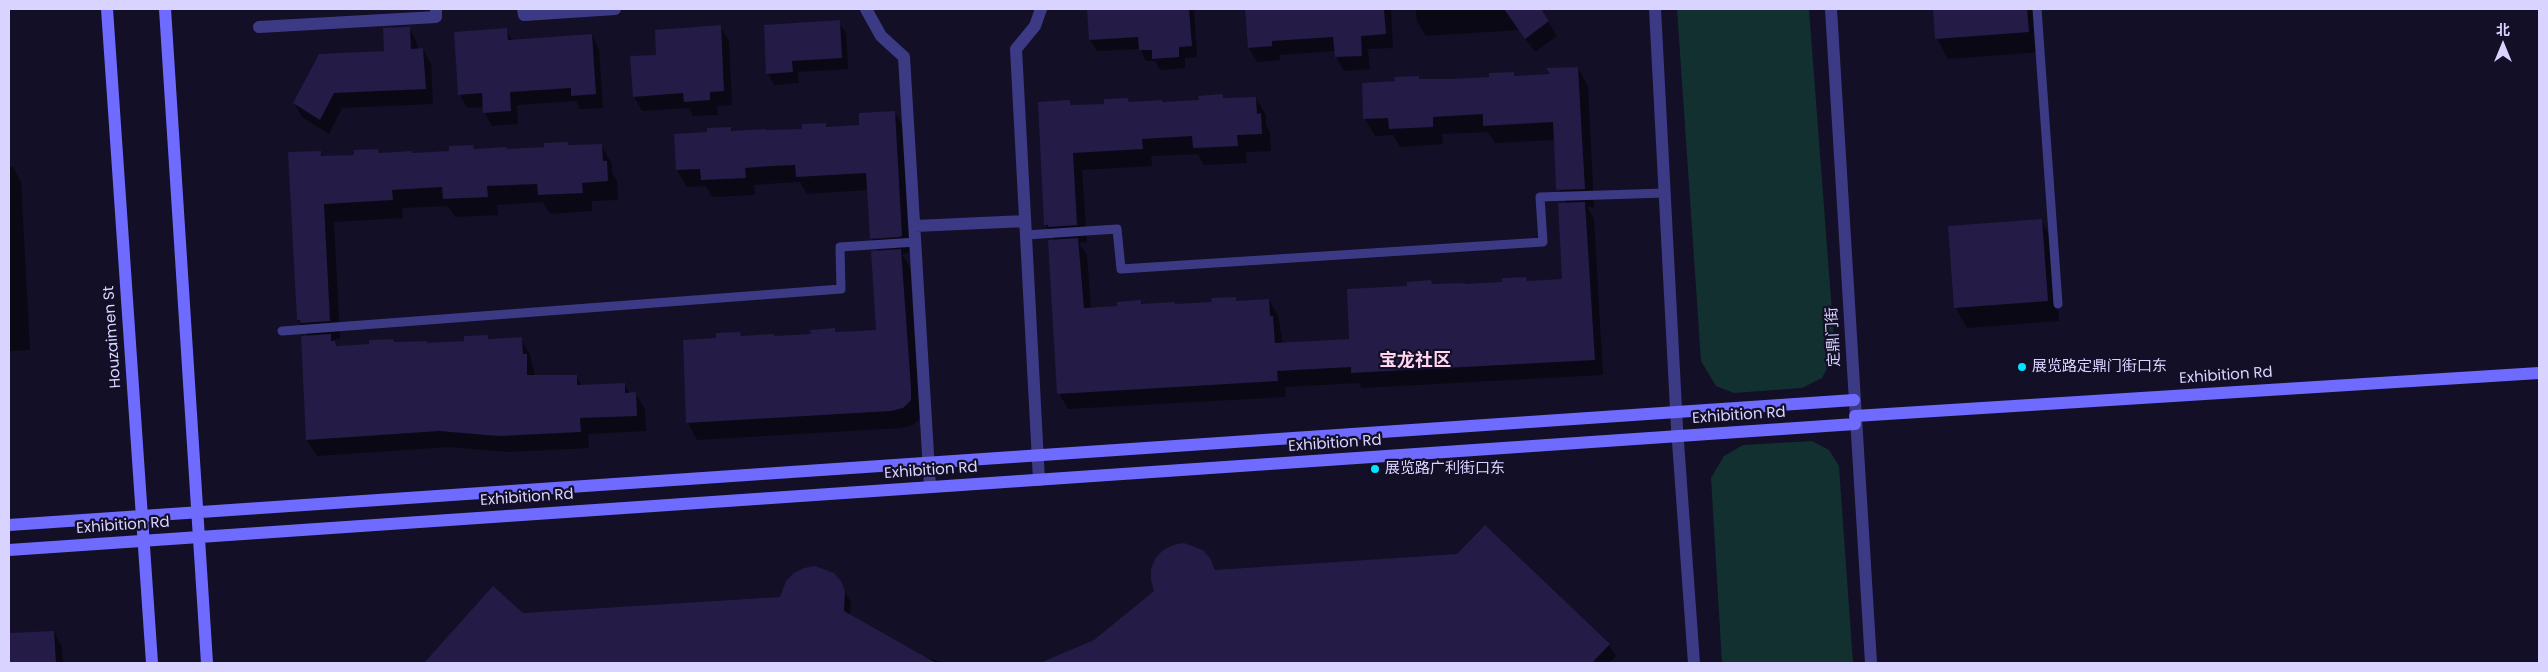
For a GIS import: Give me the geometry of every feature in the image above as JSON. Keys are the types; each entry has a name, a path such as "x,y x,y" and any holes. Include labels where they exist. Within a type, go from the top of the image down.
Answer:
{"street":[{"name":"Houzaimen St","path":"107,9 152,663"},
{"path":"165,9 207,663"},
{"path":"259,27 436,17 436,9"},
{"path":"523,9 524,15 615,9"},
{"path":"866,9 881,36 904,57 930,487"},
{"path":"1039,480 1016,49 1035,26 1041,9"},
{"path":"1655,9 1676,412 1694,663"},
{"name":"定鼎门街","path":"1831,9 1871,663"},
{"path":"915,226 1025,221"},
{"name":"Exhibition Rd","path":"9,550 1678,436 1855,420 2539,373"},
{"name":"Exhibition Rd","path":"9,525 1854,400"}],"lane":[{"path":"2037,9 2058,304"},
{"path":"1026,235 1117,229 1121,269 1543,242 1540,197 1665,193"},
{"path":"282,331 841,289 840,247 916,242"}],"green space":[{"path":"1677,9 1809,9 1835,352 1822,378 1802,388 1734,393 1716,386 1701,361"},
{"path":"1812,441 1829,450 1839,466 1853,663 1722,663 1711,478 1724,456 1743,445"}],"building":[{"path":"1087,9 1189,9 1192,46 1179,47 1179,57 1152,59 1152,50 1139,50 1138,37 1089,40"},
{"path":"1245,9 1384,9 1386,34 1361,36 1362,56 1335,57 1333,37 1272,41 1272,46 1248,48"},
{"path":"1504,9 1541,9 1549,21 1525,39"},
{"path":"1933,9 2027,9 2029,32 1935,39"},
{"path":"840,20 842,58 792,61 793,72 766,74 764,25"},
{"path":"721,25 724,91 710,92 710,100 684,102 683,93 633,97 630,56 656,55 655,30"},
{"path":"410,27 411,49 423,48 426,89 334,93 320,120 293,103 319,54 384,51 383,28"},
{"path":"507,28 508,40 592,34 596,94 571,96 571,88 510,92 511,111 483,113 482,93 458,95 454,32"},
{"path":"1578,67 1585,189 1557,190 1556,188 1553,122 1483,126 1483,114 1433,117 1433,127 1389,129 1388,118 1363,119 1362,83 1395,81 1394,77 1419,76 1419,79 1453,79 1489,77 1489,73 1514,72 1514,76 1550,74 1546,68"},
{"path":"1223,94 1223,98 1256,97 1257,114 1261,113 1262,134 1237,135 1238,146 1193,148 1192,136 1142,139 1143,149 1073,153 1077,225 1048,227 1048,225 1044,225 1038,102 1070,100 1071,105 1104,104 1104,99 1128,98 1129,102 1162,100 1162,102 1199,100 1198,96"},
{"path":"895,111 902,235 900,237 870,239 866,173 796,177 795,165 771,166 745,168 746,178 701,180 700,169 676,170 674,134 707,132 707,128 731,127 731,131 802,129 802,124 826,123 826,127 859,125 859,113"},
{"path":"568,142 568,145 602,144 603,161 607,161 608,181 582,183 583,193 538,195 537,184 487,186 488,197 443,199 442,187 392,190 393,200 324,204 330,321 300,323 300,320 297,320 288,152 321,151 321,156 354,155 354,150 378,149 379,153 412,151 412,153 449,151 449,146 473,145 474,149 507,147 507,149 544,147 544,143"},
{"path":"1585,202 1595,360 1351,373 1351,367 1277,371 1278,381 1057,394 1048,240 1078,238 1084,308 1117,306 1117,302 1141,300 1141,304 1175,302 1175,304 1212,302 1211,298 1236,297 1236,301 1269,299 1270,316 1273,316 1275,343 1349,339 1347,289 1407,286 1407,282 1431,280 1432,284 1465,284 1502,282 1502,278 1526,277 1527,281 1562,279 1558,203"},
{"path":"2042,219 2048,301 1954,308 1948,226"},
{"path":"901,249 911,388 911,400 903,408 891,411 686,423 683,340 716,338 716,333 740,332 741,336 774,334 774,336 811,334 810,330 835,328 835,332 876,330 871,251"},
{"path":"331,334 331,341 335,341 336,346 369,344 369,340 393,339 394,342 427,341 427,343 464,341 464,336 488,335 488,339 522,337 523,354 527,354 527,375 577,375 577,385 625,383 625,393 636,392 637,416 580,418 581,432 498,436 439,431 306,440 301,336"},
{"path":"1485,525 1610,644 1592,663 1040,663 1094,640 1154,591 1151,569 1155,559 1163,550 1173,545 1184,543 1203,550 1210,558 1215,570 1457,554"},
{"path":"815,566 834,573 841,581 845,591 844,611 936,663 424,663 493,586 523,613 780,597 786,581 794,573 804,568"},
{"path":"54,631 56,663 9,663 9,633"}],"place":[{"name":"展览路定鼎门街口东","path":"2022,367"},
{"name":"展览路广利街口东","path":"1375,469"}],"district":[{"name":"宝龙社区","path":"1415,361"}]}
